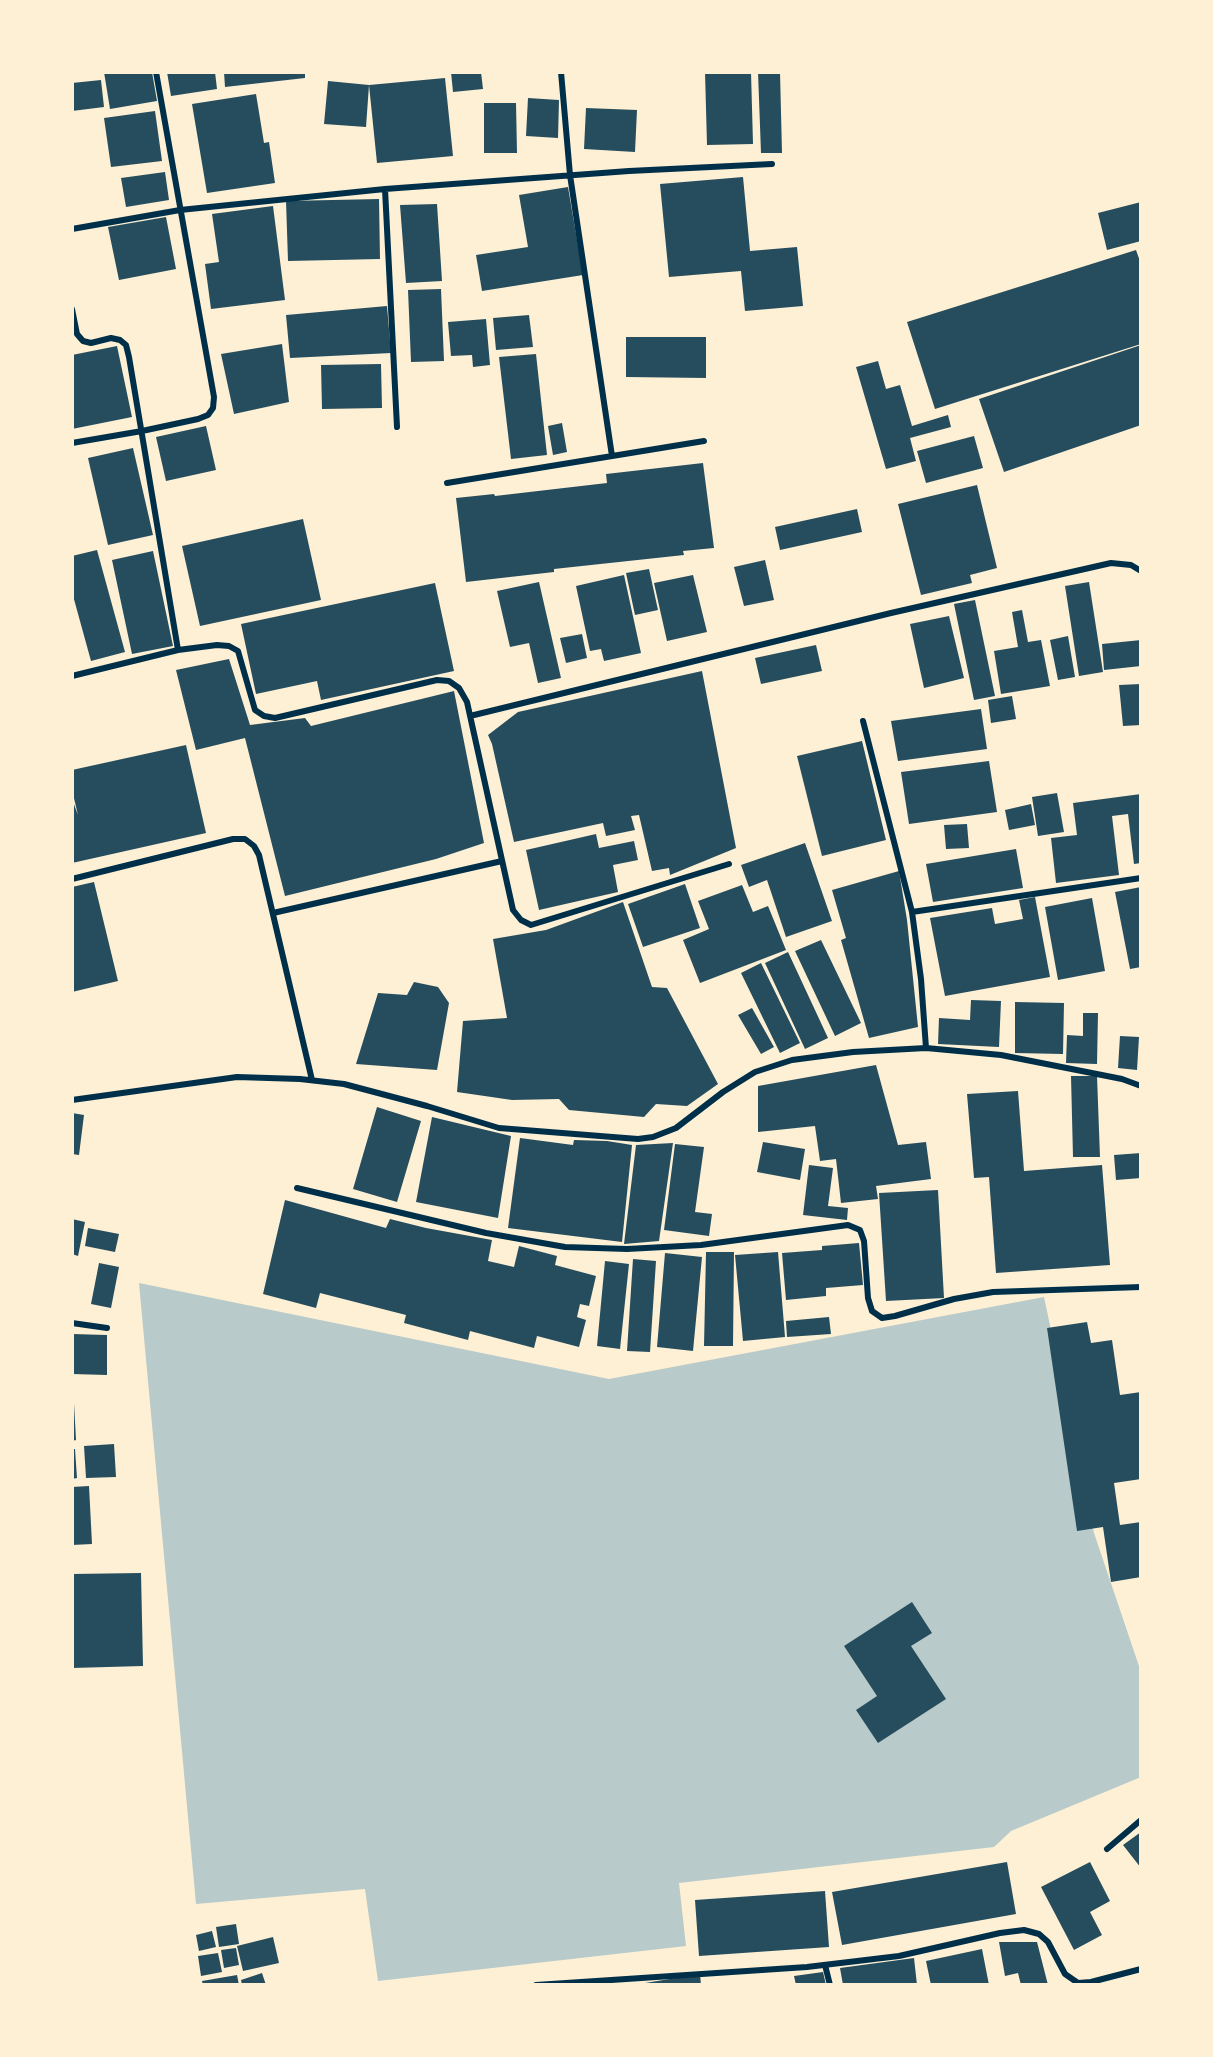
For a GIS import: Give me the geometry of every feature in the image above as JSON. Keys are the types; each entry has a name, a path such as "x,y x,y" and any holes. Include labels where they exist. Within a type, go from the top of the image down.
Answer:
{"street":[{"path":"72,443 142,432 198,419 208,415 213,408 214,397 156,72"},
{"path":"561,72 570,175 612,456"},
{"path":"72,229 180,210 385,189 570,175 772,164"},
{"path":"385,189 397,427"},
{"path":"72,309 77,334 83,341 91,343 111,338 120,340 126,345 178,650"},
{"path":"447,483 704,441"},
{"path":"470,717 891,612 1111,564 1131,565 1141,571"},
{"path":"72,676 178,650 217,645 229,646 238,651 255,710 264,716 275,718 437,680 449,681 459,688 467,702 513,910 520,920 531,924 729,864"},
{"path":"863,721 912,912 921,979 926,1048"},
{"path":"72,879 234,839 245,839 254,846 259,855 312,1080"},
{"path":"273,914 502,861"},
{"path":"912,912 1141,878"},
{"path":"72,1100 237,1077 312,1080 365,1089 499,1128 638,1139 653,1137 676,1128 723,1092 755,1072 792,1060 853,1052 926,1048 1001,1055 1122,1079 1141,1086"},
{"path":"297,1188 486,1233 565,1247 627,1249 701,1245 848,1225 860,1230 864,1241 868,1298 872,1311 882,1317 895,1316 954,1299 993,1292 1141,1287"},
{"path":"72,1323 107,1328"},
{"path":"1107,1849 1141,1820"},
{"path":"536,1985 825,1965 898,1956 1000,1933 1024,1930 1039,1934 1048,1942 1065,1974 1078,1983 1091,1982 1141,1969"},
{"path":"825,1965 830,1985"}],"shaded area":[{"path":"139,1283 609,1379 1044,1297 1094,1533 1141,1672 1141,1777 1011,1831 994,1847 679,1883 686,1946 378,1981 365,1889 196,1904"}],"building":[{"path":"104,72 152,72 157,101 110,109"},
{"path":"167,72 215,72 217,89 171,96"},
{"path":"224,72 305,72 305,78 225,87"},
{"path":"451,72 481,72 483,89 453,92"},
{"path":"705,72 751,72 753,144 707,145"},
{"path":"758,72 780,72 782,153 761,153"},
{"path":"445,78 453,156 377,163 369,85"},
{"path":"101,80 104,107 72,111 72,83"},
{"path":"328,81 369,85 366,127 324,124"},
{"path":"256,94 264,143 269,142 275,183 207,193 192,104"},
{"path":"528,98 559,100 558,138 526,136"},
{"path":"484,103 516,103 517,153 484,153"},
{"path":"586,108 637,110 635,152 584,149"},
{"path":"155,111 162,161 111,167 104,118"},
{"path":"165,172 169,200 126,207 121,178"},
{"path":"743,177 750,251 797,247 803,306 745,311 741,271 669,277 660,184"},
{"path":"568,187 583,275 482,291 476,255 528,247 519,195"},
{"path":"379,199 380,259 288,261 286,201"},
{"path":"1141,202 1141,241 1107,250 1098,213"},
{"path":"437,204 442,281 406,283 400,205"},
{"path":"273,206 285,300 211,309 205,264 219,262 212,214"},
{"path":"166,217 176,269 119,280 108,227"},
{"path":"1136,250 1141,264 1141,344 935,409 907,322"},
{"path":"441,289 444,361 411,362 408,290"},
{"path":"387,306 391,353 290,358 286,315"},
{"path":"529,315 533,347 496,350 493,318"},
{"path":"486,319 490,365 473,367 472,355 451,356 448,322"},
{"path":"626,337 706,337 706,378 626,377"},
{"path":"282,344 289,402 234,414 221,354"},
{"path":"1141,345 1141,425 1004,472 979,399"},
{"path":"117,346 132,417 72,429 72,355"},
{"path":"536,354 547,455 511,459 499,357"},
{"path":"878,361 886,389 900,385 912,426 948,415 951,427 910,438 916,461 886,469 856,367"},
{"path":"381,364 382,408 322,409 321,365"},
{"path":"562,423 567,452 553,455 548,426"},
{"path":"206,426 216,470 166,481 156,437"},
{"path":"974,436 983,468 926,483 917,451"},
{"path":"133,448 153,535 108,545 88,458"},
{"path":"703,463 714,548 683,551 684,555 554,569 554,572 466,582 456,498 494,494 495,496 607,483 606,474"},
{"path":"977,485 997,568 970,575 972,583 921,595 898,504"},
{"path":"857,509 862,532 780,550 775,527"},
{"path":"303,519 321,600 200,626 182,546"},
{"path":"97,550 125,652 91,661 72,592 72,556"},
{"path":"153,551 173,646 132,654 112,560"},
{"path":"765,560 774,600 744,606 734,567"},
{"path":"649,569 658,610 635,615 626,573"},
{"path":"624,575 641,653 604,661 601,649 590,651 576,586"},
{"path":"693,575 707,632 667,641 654,583"},
{"path":"539,582 561,678 538,683 529,643 510,647 497,591"},
{"path":"1089,582 1103,672 1079,676 1065,586"},
{"path":"435,583 454,671 321,700 317,681 256,694 241,624"},
{"path":"975,600 995,696 974,700 954,604"},
{"path":"1022,610 1028,642 1041,640 1050,686 1001,694 994,651 1018,647 1012,612"},
{"path":"949,616 964,678 924,688 910,624"},
{"path":"582,634 587,658 566,663 560,638"},
{"path":"1068,636 1075,677 1058,680 1050,640"},
{"path":"1141,640 1141,666 1104,670 1102,644"},
{"path":"816,645 822,671 761,684 755,658"},
{"path":"229,659 250,725 305,718 311,726 454,691 484,843 436,859 285,896 245,738 196,750 176,670"},
{"path":"702,671 736,848 670,875 669,868 652,871 639,815 631,816 635,830 606,836 603,823 514,842 488,735 518,712"},
{"path":"1141,684 1141,725 1123,726 1119,685"},
{"path":"1012,696 1016,719 991,723 988,700"},
{"path":"981,709 987,749 898,761 891,721"},
{"path":"862,741 886,840 822,856 797,756"},
{"path":"186,745 206,833 72,863 72,799 78,815 72,790 72,770"},
{"path":"989,761 997,812 909,824 901,772"},
{"path":"1057,793 1064,832 1038,836 1032,797"},
{"path":"1141,794 1141,863 1134,864 1128,814 1112,816 1119,875 1056,883 1051,838 1077,835 1073,803"},
{"path":"1031,804 1035,825 1009,830 1005,810"},
{"path":"967,824 969,848 946,849 944,825"},
{"path":"596,834 599,848 634,841 638,860 613,865 618,892 539,910 526,850"},
{"path":"805,843 832,921 786,937 767,880 749,887 741,865"},
{"path":"1016,849 1023,888 933,902 926,864"},
{"path":"899,871 907,920 918,1027 869,1038 841,940 846,938 832,890"},
{"path":"94,882 118,981 72,992 72,887"},
{"path":"685,884 700,928 643,947 628,904"},
{"path":"742,885 753,912 768,906 786,950 700,983 683,940 709,929 698,901"},
{"path":"1141,887 1141,967 1130,969 1115,892"},
{"path":"1035,897 1050,977 945,996 930,918 992,908 995,924 1023,919 1019,900"},
{"path":"1092,898 1105,971 1058,980 1045,907"},
{"path":"623,902 652,987 667,988 718,1084 687,1106 656,1104 644,1117 569,1110 559,1099 512,1100 457,1092 463,1021 507,1018 493,939 546,930"},
{"path":"821,940 861,1023 835,1036 795,951"},
{"path":"788,952 828,1038 805,1049 765,963"},
{"path":"761,963 800,1043 780,1053 741,973"},
{"path":"414,982 438,987 449,1003 437,1070 356,1064 378,993 407,995"},
{"path":"971,1000 1001,1001 999,1047 938,1044 939,1018 970,1020"},
{"path":"1015,1002 1064,1003 1063,1054 1015,1053"},
{"path":"752,1008 774,1047 761,1054 738,1015"},
{"path":"1083,1013 1098,1013 1097,1064 1066,1063 1067,1035 1083,1036"},
{"path":"1120,1036 1139,1037 1137,1070 1118,1068"},
{"path":"876,1065 898,1145 926,1142 931,1179 876,1186 878,1199 841,1203 836,1159 820,1161 815,1126 758,1132 758,1086"},
{"path":"1071,1076 1097,1076 1100,1157 1073,1157"},
{"path":"1018,1091 1024,1171 1102,1165 1110,1265 996,1273 989,1177 974,1178 967,1094"},
{"path":"377,1107 421,1121 397,1202 353,1189"},
{"path":"72,1113 84,1115 79,1155 72,1154"},
{"path":"432,1117 511,1136 498,1218 416,1202"},
{"path":"520,1138 573,1145 574,1140 607,1141 632,1145 622,1242 508,1228"},
{"path":"763,1142 805,1149 800,1180 757,1172"},
{"path":"673,1143 659,1241 624,1244 636,1145"},
{"path":"675,1144 704,1147 695,1212 712,1214 709,1236 664,1230"},
{"path":"1141,1153 1141,1178 1116,1180 1114,1155"},
{"path":"809,1165 833,1168 828,1206 848,1208 847,1220 803,1215"},
{"path":"938,1190 944,1298 886,1301 879,1193"},
{"path":"285,1200 386,1228 390,1219 492,1240 488,1261 514,1267 519,1246 557,1256 555,1265 596,1276 589,1306 580,1304 577,1317 586,1320 579,1347 537,1336 534,1348 470,1331 468,1340 404,1323 406,1315 320,1293 316,1308 263,1294"},
{"path":"72,1219 85,1222 78,1256 72,1254"},
{"path":"88,1228 119,1234 115,1252 85,1246"},
{"path":"859,1243 863,1285 826,1288 826,1296 786,1300 782,1253 822,1250 822,1246"},
{"path":"706,1252 734,1252 733,1346 704,1346"},
{"path":"778,1252 785,1337 743,1341 735,1255"},
{"path":"665,1253 702,1257 693,1351 657,1347"},
{"path":"633,1259 656,1261 650,1352 627,1351"},
{"path":"605,1261 629,1264 620,1349 597,1346"},
{"path":"99,1263 119,1267 111,1308 91,1304"},
{"path":"829,1317 831,1334 787,1337 786,1321"},
{"path":"1087,1322 1091,1343 1112,1340 1120,1395 1141,1392 1141,1479 1114,1483 1120,1525 1141,1522 1141,1577 1111,1582 1103,1527 1077,1531 1047,1328"},
{"path":"72,1334 107,1335 107,1375 72,1374"},
{"path":"72,1403 74,1403 76,1440 72,1441"},
{"path":"114,1444 116,1477 86,1478 84,1446"},
{"path":"72,1449 75,1449 77,1478 72,1479"},
{"path":"89,1486 92,1544 72,1545 72,1487"},
{"path":"141,1573 143,1666 72,1668 72,1574"},
{"path":"912,1602 932,1633 911,1646 946,1699 878,1743 856,1710 877,1696 844,1646"},
{"path":"1141,1832 1141,1868 1123,1845"},
{"path":"1007,1862 1016,1914 842,1945 832,1892"},
{"path":"1090,1862 1110,1901 1090,1912 1102,1935 1074,1950 1041,1887"},
{"path":"825,1891 829,1947 699,1956 695,1900"},
{"path":"236,1924 239,1944 219,1947 216,1927"},
{"path":"212,1931 216,1947 199,1951 196,1935"},
{"path":"273,1937 279,1963 243,1971 237,1946"},
{"path":"999,1942 1037,1942 1048,1985 1021,1985 1018,1973 1005,1976"},
{"path":"236,1948 239,1965 224,1968 221,1950"},
{"path":"982,1949 989,1985 931,1985 926,1961"},
{"path":"218,1953 222,1972 201,1976 198,1956"},
{"path":"914,1958 917,1985 843,1985 840,1968"},
{"path":"823,1972 826,1985 796,1985 794,1976"},
{"path":"262,1973 266,1985 242,1985 241,1980"},
{"path":"700,1974 701,1985 639,1985 639,1984"},
{"path":"237,1975 239,1985 203,1985 202,1981"}]}
